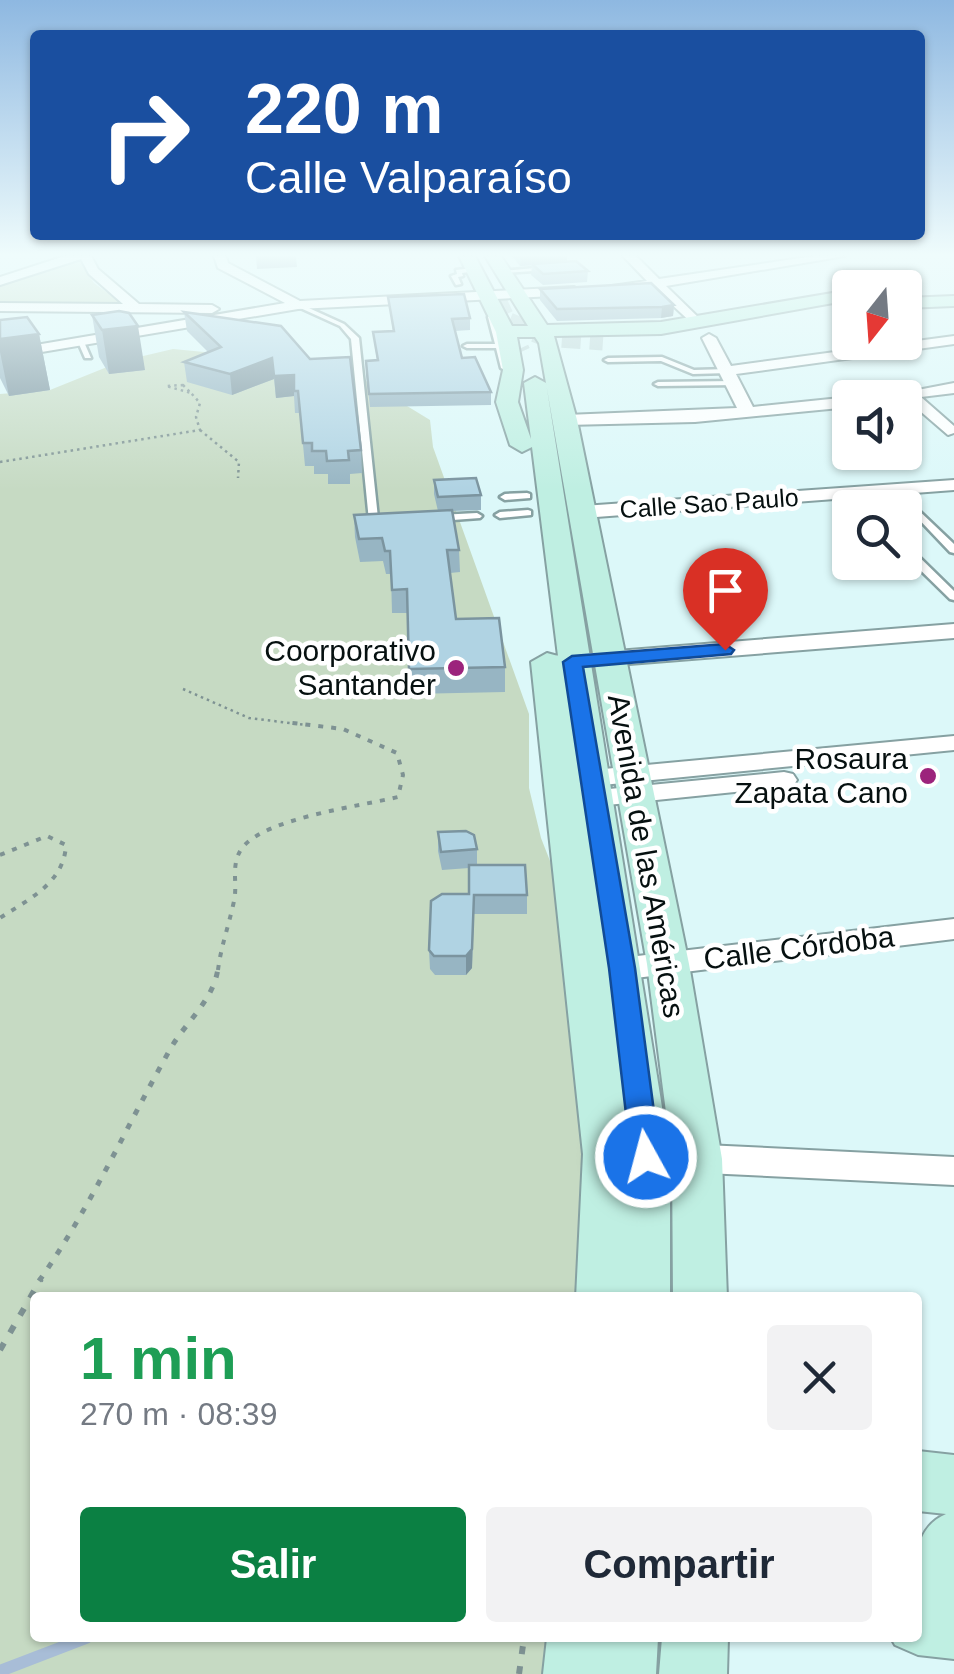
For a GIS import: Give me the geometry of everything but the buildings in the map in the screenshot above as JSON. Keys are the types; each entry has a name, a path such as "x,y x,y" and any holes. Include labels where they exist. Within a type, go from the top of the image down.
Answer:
{"main road":[{"name":"Avenida de las Américas","path":"517,334 566,420 584,512 668,964 697,1159 700,1292"},
{"name":"Avenida de las Américas","path":"517,334 522,345 642,1292"},
{"path":"522,345 611,334"},
{"path":"619,334 586,339 608,349 682,334"},
{"path":"522,345 608,349 697,334"},
{"name":"Avenida de las Américas","path":"522,345 507,402 522,444 520,502 560,663"},
{"name":"Avenida de las Américas","path":"604,1292 626,1156"},
{"path":"922,1481 954,1486"},
{"path":"954,1542 938,1566 938,1581 954,1610"},
{"path":"922,1622 954,1626"},
{"path":"577,1674 580,1642"},
{"path":"622,1674 624,1642"},
{"path":"694,1674 695,1642"}],"street":[{"path":"0,355 84,350 138,334"},
{"path":"705,334 748,413"},
{"path":"731,377 954,340"},
{"path":"922,392 954,388"},
{"path":"566,420 748,413 832,404"},
{"path":"922,407 948,430"},
{"name":"Calle Sao Paulo","path":"584,512 954,485"},
{"path":"560,663 954,631"},
{"path":"579,790 954,743"},
{"path":"634,784 954,762"},
{"name":"Calle Córdoba","path":"603,971 954,929"},
{"path":"626,1156 954,1171"}],"lane":[{"path":"350,334 354,338 374,521 391,520"},
{"path":"467,346 522,345"},
{"path":"608,349 662,360 693,372 731,377"},
{"path":"658,384 731,377"},
{"path":"500,515 520,502"},
{"path":"425,518 477,516"},
{"path":"922,517 954,550"},
{"path":"922,566 954,597"}],"path":[{"path":"193,394 200,402 196,417 200,430 239,462 238,478"},
{"path":"0,462 200,430"},
{"path":"32,1292 76,1229 176,1041 207,1000 217,978 222,936 235,899 235,861 245,844 268,830 312,815 385,803 398,797 402,784 405,770 397,753 357,734 266,722 183,689"},
{"path":"0,855 48,836 66,845 67,853 56,878 0,918"},
{"path":"0,1350 30,1295"},
{"path":"519,1674 523,1642"}],"green space":[{"path":"173,349 340,365 430,420 433,447 529,714 529,788 541,838 621,1042 587,1292 30,1292 30,1642 556,1642 552,1674 0,1674 0,394 50,390 122,361"}],"waterway":[{"path":"0,1671 76,1642"}],"tunnel":[{"path":"513,334 521,352"},
{"path":"538,334 603,341"}],"place":[{"name":"Coorporativo Santander","path":"456,668"},
{"name":"Rosaura Zapata Cano","path":"928,776"}],"route":[{"path":"646,1157 622,968 572,662 725,650"}]}
